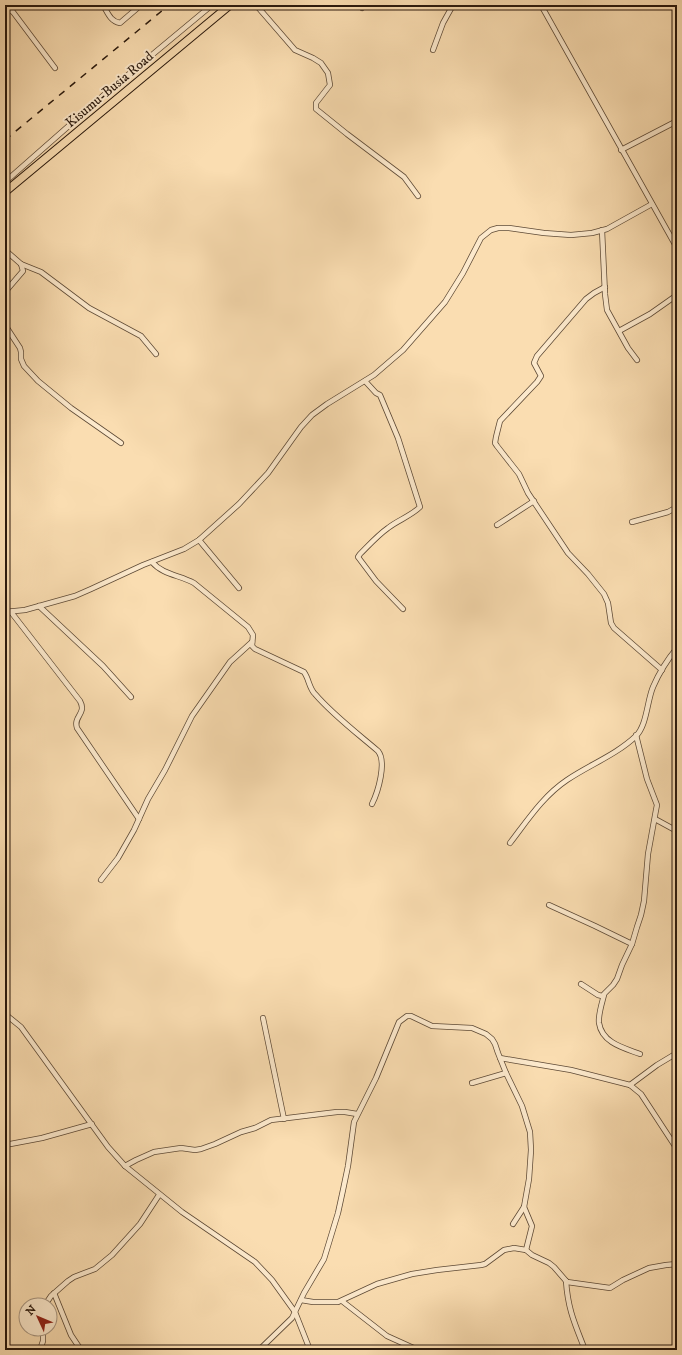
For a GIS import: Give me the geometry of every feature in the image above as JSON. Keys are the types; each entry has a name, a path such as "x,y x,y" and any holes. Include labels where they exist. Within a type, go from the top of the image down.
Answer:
{"highway":[{"name":"Kisumu-Busia Road","path":"5,192 230,5"}],"street":[{"path":"103,5 114,22 120,22 141,5"},
{"path":"5,182 105,94 212,5"},
{"path":"256,5 295,50 321,63 328,73 330,85 316,103 316,109 404,177 418,196"},
{"path":"433,50 443,23 453,5"},
{"path":"541,5 677,248"},
{"path":"5,7 13,12 55,68"},
{"path":"621,150 677,121"},
{"path":"5,612 38,606 75,596 122,574 184,549 199,540 239,504 268,473 301,427 312,415 374,375 403,350 445,302 460,278 481,238 486,233 498,228 522,229 544,233 571,235 592,234 652,204"},
{"path":"602,230 607,310 628,348 638,360"},
{"path":"5,250 20,264 24,271 5,292"},
{"path":"20,264 41,272 89,308 141,336 156,354"},
{"path":"605,287 586,299 537,356 534,366 540,372 541,376 500,421 495,443 518,474 528,494 568,553 604,594 608,603 611,623 614,628 662,670"},
{"path":"619,331 650,314 677,296"},
{"path":"5,325 22,352 21,359 38,381 71,408 121,443"},
{"path":"365,380 376,393 380,395 398,438 420,507 388,528 358,557 376,581 402,609"},
{"path":"497,525 534,501"},
{"path":"632,522 668,512 677,507"},
{"path":"199,540 239,588"},
{"path":"152,562 161,570 194,583 248,627 253,635 252,646 255,650 304,672 311,690 315,695 381,755 382,764 376,793 372,804"},
{"path":"38,606 103,666 131,697"},
{"path":"11,612 80,701 83,707 76,720 77,728 139,819"},
{"path":"100,880 114,864 192,716 230,662 252,642"},
{"path":"510,843 547,797 559,785 601,761 636,735 643,724 653,688 662,670 677,648"},
{"path":"636,735 647,779 657,806 648,854 644,901 632,944 617,979 604,995 599,1022 603,1034 613,1043 640,1054"},
{"path":"655,819 677,831"},
{"path":"549,905 632,944"},
{"path":"581,984 598,995 604,995"},
{"path":"5,1014 21,1027 108,1147 125,1166 159,1195 255,1262 272,1280 295,1312 310,1350"},
{"path":"259,1350 288,1323 320,1268 327,1249 341,1198 348,1166 354,1122 376,1078 399,1022 407,1016 411,1016 432,1026 472,1028 479,1030 492,1039 495,1044 506,1073 522,1106 530,1132 531,1150 529,1179 524,1207 512,1224"},
{"path":"263,1018 284,1119"},
{"path":"630,1085 652,1068 677,1053"},
{"path":"500,1058 571,1070 630,1085 640,1094 677,1149"},
{"path":"472,1083 506,1073"},
{"path":"125,1166 154,1152 181,1148 195,1150 201,1149 267,1122 337,1112 357,1114"},
{"path":"5,1145 42,1138 92,1124"},
{"path":"51,1297 74,1277 95,1269 112,1255 129,1238 140,1224 159,1195"},
{"path":"524,1207 532,1226 526,1250"},
{"path":"300,1300 334,1303 342,1301 382,1282 412,1274 444,1269 481,1266 508,1248 526,1250 554,1267 566,1281 568,1304 573,1321 585,1350"},
{"path":"566,1281 590,1284 599,1288 610,1288 649,1268 677,1264"},
{"path":"54,1293 71,1335 81,1350"},
{"path":"342,1301 387,1336 418,1350"},
{"path":"40,1350 43,1337"}],"railway":[{"path":"5,140 169,5"}]}
